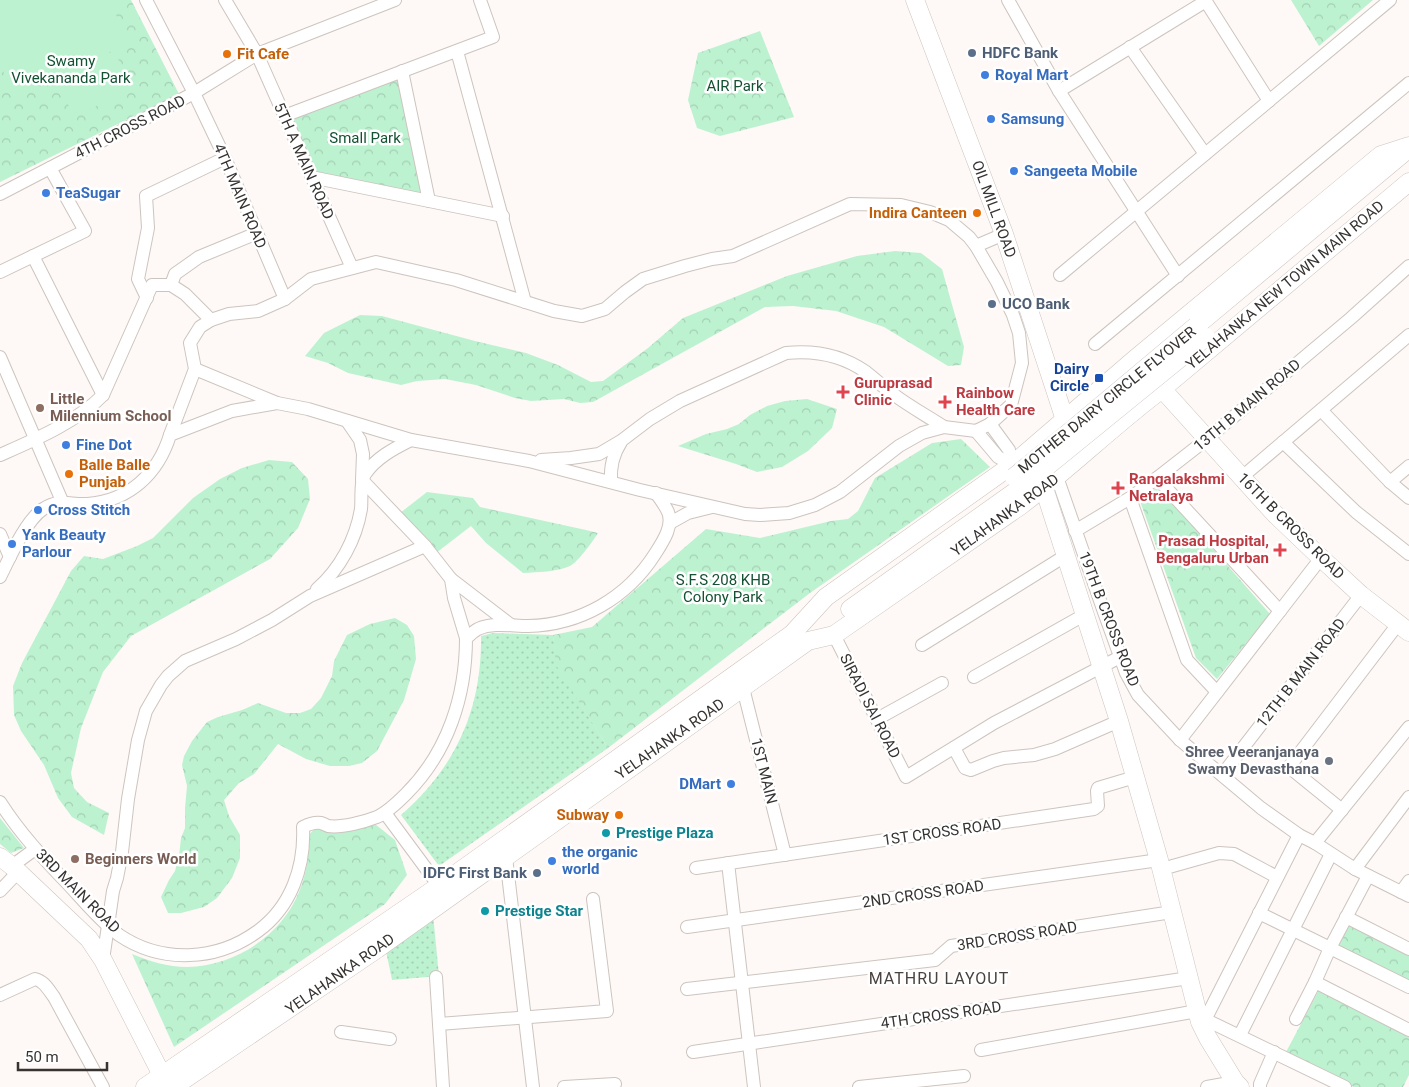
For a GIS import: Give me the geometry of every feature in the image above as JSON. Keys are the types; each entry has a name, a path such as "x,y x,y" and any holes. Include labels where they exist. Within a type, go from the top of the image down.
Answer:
{"main road":[{"name":"OIL MILL ROAD","path":"915,0 1004,234 1065,420"},
{"name":"MOTHER DAIRY CIRCLE FLYOVER","path":"1201,332 1409,147"},
{"path":"1238,1084 1208,1038 1200,1015 1160,864 1119,721 1044,488 1016,476 1065,420 1135,360 1381,155 1409,147"},
{"name":"MOTHER DAIRY CIRCLE FLYOVER","path":"808,641 1016,476 1409,171"},
{"name":"YELAHANKA NEW TOWN MAIN ROAD","path":"1162,389 1409,182"},
{"name":"16TH B CROSS ROAD","path":"1135,360 1274,513 1361,595 1404,628"},
{"name":"YELAHANKA ROAD","path":"145,1087 168,1083 377,949 808,641 834,635 1020,506 1089,450 1136,408 1162,389"},
{"path":"1065,420 1089,450"},
{"name":"MOTHER DAIRY CIRCLE FLYOVER","path":"792,634 1016,476"},
{"name":"YELAHANKA ROAD","path":"168,1083 439,886 792,634"},
{"path":"10,865 89,939 168,1083"}],"street":[{"name":"4TH MAIN ROAD","path":"146,0 225,158 285,299"},
{"name":"5TH A MAIN ROAD","path":"225,0 256,54 352,268"},
{"path":"256,54 395,0"},
{"path":"284,116 493,37 480,0"},
{"path":"1008,0 1059,91 1178,276"},
{"path":"1059,91 1205,0 1269,101"},
{"path":"1060,276 1390,0"},
{"path":"1130,48 1205,154"},
{"path":"457,51 525,302"},
{"name":"4TH CROSS ROAD","path":"0,194 194,93 256,54"},
{"path":"402,72 429,201"},
{"path":"1095,344 1409,83"},
{"path":"146,298 138,279 148,228 146,196 225,158"},
{"path":"0,272 85,231 50,168"},
{"path":"311,177 503,216"},
{"path":"0,577 29,524 42,510 62,501 79,504 96,503 117,497 128,492 143,481 155,467 166,446 195,369 190,343 200,327 211,320 229,314 258,311 285,299 311,280 376,262 456,280 554,311 582,316 605,309 643,279 685,266 732,256 850,204 901,205 930,212 949,220 970,237 997,282 1013,315 1019,333 1022,363 1010,406 990,424 976,431 944,426 920,412 855,365 822,353 798,352 786,353 680,401 599,454 529,461"},
{"path":"171,285 175,274 199,257 256,233"},
{"path":"976,246 1004,234"},
{"path":"32,256 103,395"},
{"name":"13TH B MAIN ROAD","path":"1075,531 1130,498 1207,439 1409,266"},
{"path":"0,455 36,439 93,406 103,395 152,285 171,285 185,294 211,320"},
{"path":"1242,477 1409,335"},
{"path":"0,357 5,381 36,439 62,501"},
{"path":"195,369 277,402 308,409 411,440 529,461 745,514 789,513 809,508 840,492 899,446 922,433 944,426"},
{"path":"170,435 232,411 277,402"},
{"path":"1321,410 1390,482 1409,498"},
{"path":"310,596 331,576 343,558 353,538 361,509 364,454 360,440 347,422"},
{"path":"990,424 1009,450 1016,476"},
{"path":"976,431 1016,476"},
{"path":"362,480 365,474 387,452 411,440"},
{"path":"611,482 612,458 621,441"},
{"path":"1283,442 1356,512 1409,554"},
{"path":"1390,482 1409,466"},
{"name":"19TH B CROSS ROAD","path":"1057,477 1120,657 1138,695 1180,740 1262,808 1299,835 1355,869 1405,894"},
{"path":"1157,478 1280,611"},
{"path":"362,480 425,546 451,579 511,625"},
{"path":"466,638 477,629 490,626 535,626 575,618 618,595 641,574 658,550 670,523 669,513 656,493"},
{"path":"1130,498 1187,660 1217,692"},
{"path":"670,523 688,513 717,506"},
{"path":"0,534 10,557"},
{"path":"102,960 113,891 122,852 128,799 138,740 144,718 153,698 168,676 185,661 236,639 272,620 310,596 425,546"},
{"path":"922,645 1065,556"},
{"path":"1180,740 1321,558"},
{"name":"3RD MAIN ROAD","path":"0,802 35,849 108,925 130,942 163,953 184,956 225,949 238,944 262,928 285,902 300,870 304,842 303,828 312,823 322,823 328,826 353,824 385,813 405,795 422,775 441,746 449,730 461,694 466,657 466,638 454,598 451,579"},
{"name":"12TH B MAIN ROAD","path":"1222,774 1361,595"},
{"path":"974,677 1084,615"},
{"path":"1342,810 1289,767 1404,628"},
{"name":"SIRADI SAI ROAD","path":"834,635 906,777 954,748"},
{"path":"1119,721 1034,755 1004,758 971,770 965,768 954,748 1018,710 1120,657"},
{"path":"877,719 942,683"},
{"name":"1ST MAIN","path":"743,688 785,855"},
{"path":"1315,843 1409,727"},
{"name":"1ST CROSS ROAD","path":"696,868 1094,809 1098,806 1098,788 1135,777"},
{"path":"1355,869 1409,797"},
{"path":"385,813 439,886"},
{"path":"1200,1015 1259,913 1299,835"},
{"path":"0,891 10,865 35,849"},
{"name":"2ND CROSS ROAD","path":"687,927 1160,864 1219,853 1234,854 1277,877"},
{"path":"1240,1035 1331,854"},
{"path":"506,857 533,1087"},
{"path":"728,863 754,1087"},
{"path":"1296,1019 1330,948 1368,876"},
{"path":"1405,894 1409,881"},
{"path":"439,1024 607,1011 593,899"},
{"name":"3RD CROSS ROAD","path":"687,989 935,960 951,946 1172,912"},
{"path":"1259,913 1409,987"},
{"path":"1346,917 1409,949"},
{"path":"436,977 443,1087"},
{"name":"4TH CROSS ROAD","path":"693,1052 1189,978"},
{"path":"0,995 35,979 40,980 54,996 103,1087"},
{"path":"1315,982 1409,1030"},
{"path":"981,1050 1200,1015 1345,1087"},
{"path":"341,1032 390,1039"},
{"path":"1260,1087 1274,1052"},
{"path":"859,1087 964,1076"},
{"path":"564,1087 615,1084"},
{"path":"1206,1087 1238,1084"}],"green space":[{"name":"Swamy Vivekananda Park","path":"0,0 131,0 179,94 0,182"},
{"path":"0,0 109,0 129,43 12,98 0,61"},
{"path":"1291,0 1373,0 1319,46"},
{"name":"AIR Park","path":"760,31 794,117 720,136 697,128 688,100 698,53"},
{"path":"115,53 133,88 74,117 57,81"},
{"name":"Small Park","path":"402,71 429,201 311,177 284,116"},
{"path":"895,251 921,253 942,269 964,347 961,365 948,366 884,327 836,311 793,306 765,307 593,402 580,403 564,399 531,401 515,398 476,385 445,379 417,381 401,385 348,373 328,363 305,356 324,333 360,315 382,316 526,353 558,365 591,382 603,381 648,348 683,318 787,276 857,256"},
{"path":"807,399 837,409 832,428 808,451 782,467 757,472 678,446 706,434 739,424 750,415 767,406 785,401"},
{"name":"S.F.S 208 KHB Colony Park","path":"961,439 990,467 810,593 608,748 556,665 553,635 592,627 706,529 760,538 831,521 848,519 858,511 875,478 932,443"},
{"path":"269,460 292,462 308,479 310,499 298,528 270,559 131,636 103,672 81,728 71,773 74,788 87,802 109,813 104,835 72,817 58,798 44,765 21,731 14,715 13,686 22,663 71,571 84,556 103,559 153,538 193,498 220,479 242,468"},
{"path":"1158,486 1270,614 1217,679 1196,658 1140,501"},
{"path":"427,492 473,498 480,507 598,533 573,564 565,568 547,571 523,573 486,543 471,526 436,553 400,513"},
{"path":"395,618 407,625 414,636 416,659 404,700 377,751 362,763 349,766 330,766 306,759 278,744 254,774 239,783 224,800 229,816 240,835 240,858 232,878 217,898 204,907 181,913 168,913 161,897 175,871 181,838 185,828 187,786 182,765 184,756 192,741 207,722 258,703 286,713 300,713 311,709 321,698 332,676 334,661 347,635 370,624"},
{"path":"493,633 553,635 557,665 608,748 439,866 401,815 420,797 451,757 471,712 477,688 481,636"},
{"path":"0,818 24,848 11,853 0,844"},
{"path":"375,824 395,840 407,875 385,904 174,1047 132,954 159,963 187,967 222,961 254,946 281,922 299,892 308,859 309,834 314,829 330,831"},
{"path":"433,914 439,976 392,980 386,951"},
{"path":"1350,922 1409,952 1409,982 1338,948"},
{"path":"1319,990 1409,1037 1409,1075 1403,1087 1354,1087 1286,1052"}],"place":[{"name":"HDFC Bank","path":"972,53"},
{"name":"Fit Cafe","path":"227,54"},
{"name":"Royal Mart","path":"985,75"},
{"name":"Samsung","path":"991,119"},
{"name":"Sangeeta Mobile","path":"1014,171"},
{"name":"TeaSugar","path":"46,193"},
{"name":"Indira Canteen","path":"977,213"},
{"name":"UCO Bank","path":"992,304"},
{"name":"Dairy Circle","path":"1099,378"},
{"name":"Guruprasad Clinic","path":"843,392"},
{"name":"Rainbow Health Care","path":"945,402"},
{"name":"Little Milennium School","path":"40,408"},
{"name":"Fine Dot","path":"66,445"},
{"name":"Balle Balle Punjab","path":"69,474"},
{"name":"Rangalakshmi Netralaya","path":"1118,488"},
{"name":"Cross Stitch","path":"38,510"},
{"name":"Yank Beauty Parlour","path":"12,544"},
{"name":"Prasad Hospital, Bengaluru Urban","path":"1280,550"},
{"name":"Shree Veeranjanaya Swamy Devasthana","path":"1329,761"},
{"name":"DMart","path":"731,784"},
{"name":"Subway","path":"619,815"},
{"name":"Prestige Plaza","path":"606,833"},
{"name":"Beginners World","path":"75,859"},
{"name":"the organic world","path":"552,861"},
{"name":"IDFC First Bank","path":"537,873"},
{"name":"Prestige Star","path":"485,911"}],"district":[{"name":"MATHRU LAYOUT","path":"939,978"}]}
